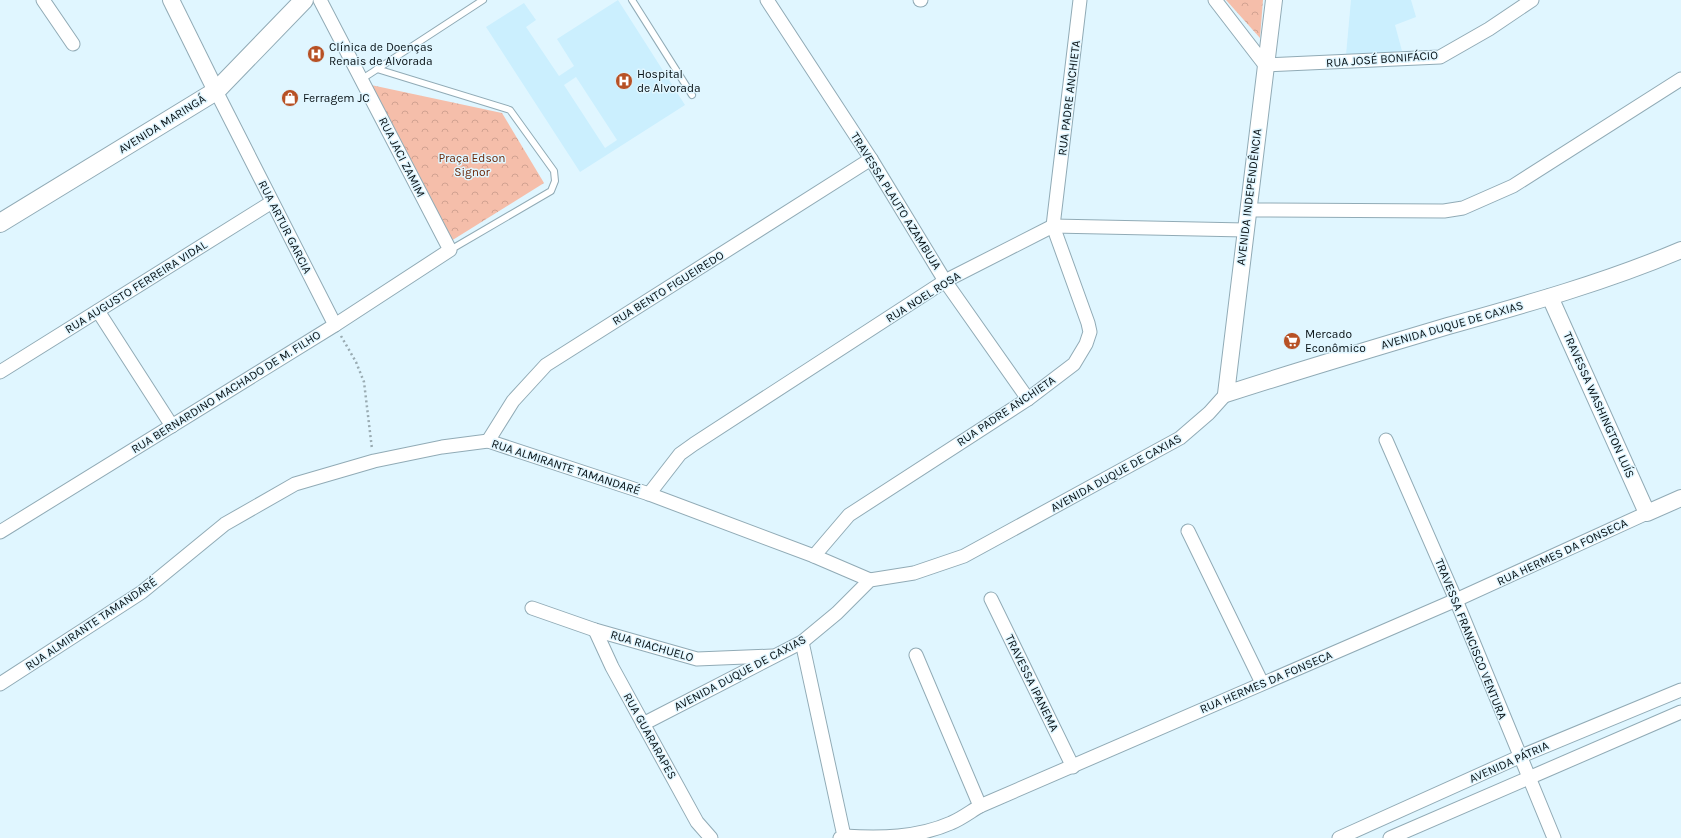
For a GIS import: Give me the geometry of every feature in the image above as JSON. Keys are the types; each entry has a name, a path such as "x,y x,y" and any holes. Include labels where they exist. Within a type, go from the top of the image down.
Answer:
{"main road":[{"name":"AVENIDA MARINGÁ","path":"0,223 216,91 304,0"}],"street":[{"path":"43,0 73,44"},
{"name":"RUA ARTUR GARCIA","path":"172,0 216,91 335,325"},
{"name":"RUA JACI ZAMIM","path":"320,0 450,250"},
{"name":"TRAVESSA PLAUTO AZAMBUJA","path":"767,0 871,159 945,281 1028,399"},
{"name":"RUA PADRE ANCHIETA","path":"814,556 849,515 1028,399 1074,364 1086,344 1090,332 1088,323 1053,226 1080,0"},
{"path":"1215,0 1265,65"},
{"name":"AVENIDA INDEPENDÊNCIA","path":"1226,394 1244,230 1248,210 1274,0"},
{"name":"RUA JOSÉ BONIFÁCIO","path":"1265,65 1440,57 1489,29 1532,0"},
{"path":"1248,210 1444,211 1458,209 1513,186 1681,79"},
{"name":"RUA BENTO FIGUEIREDO","path":"488,441 513,401 546,365 871,159"},
{"name":"RUA AUGUSTO FERREIRA VIDAL","path":"0,372 272,202"},
{"name":"RUA NOEL ROSA","path":"650,494 680,454 694,444 945,281 1053,226 1244,230"},
{"name":"RUA BERNARDINO MACHADO DE M. FILHO","path":"0,532 335,325 450,250"},
{"name":"AVENIDA DUQUE DE CAXIAS","path":"643,724 802,642 837,613 870,580 914,573 964,556 1180,438 1209,413 1226,394 1337,358 1550,297 1646,265 1681,250"},
{"name":"TRAVESSA WASHINGTON LUÍS","path":"1550,297 1647,513"},
{"path":"98,311 172,426"},
{"name":"TRAVESSA FRANCISCO VENTURA","path":"1386,440 1456,600 1519,757 1554,838"},
{"name":"RUA ALMIRANTE TAMANDARÉ","path":"0,684 142,592 225,524 295,484 374,461 488,441 650,494 814,556 870,580"},
{"name":"RUA HERMES DA FONSECA","path":"842,837 877,838 907,836 950,824 980,806 1456,600 1681,498"},
{"path":"1188,531 1262,684"},
{"name":"TRAVESSA IPANEMA","path":"992,599 1073,767"},
{"name":"RUA RIACHUELO","path":"532,608 595,630 697,659 776,656"},
{"name":"RUA GUARARAPES","path":"595,630 612,667 696,822 710,838"},
{"path":"802,642 842,837"},
{"path":"916,655 980,806"},
{"name":"AVENIDA PÁTRIA","path":"1346,836 1519,757 1587,729 1680,695"},
{"name":"AVENIDA PÁTRIA","path":"1390,838 1681,712"},
{"path":"1587,729 1596,750"},
{"path":"1444,791 1452,812"}],"lane":[{"path":"362,79 483,0"},
{"path":"632,0 692,95"},
{"path":"377,69 510,110 554,171 555,181 551,191 450,250"}],"path":[{"path":"335,325 356,362 364,382 374,461"}],"shaded area":[{"name":"Hospital de Alvorada","path":"618,0 685,105 580,172 486,27 524,3 536,20 526,27 559,76 574,66 557,39","holes":["576,77 617,140 605,148 564,85"]},
{"path":"1351,0 1411,0 1416,17 1395,25 1402,51 1370,55 1346,55"}],"green space":[{"path":"1226,0 1263,0 1260,38"},
{"name":"Praça Edson Signor","path":"371,85 502,113 544,183 451,241"}],"place":[{"name":"Clínica de Doenças Renais de Alvorada","path":"316,54"},
{"name":"Hospital de Alvorada","path":"624,81"},
{"name":"Ferragem JC","path":"290,98"},
{"name":"Mercado Econômico","path":"1292,341"}]}
